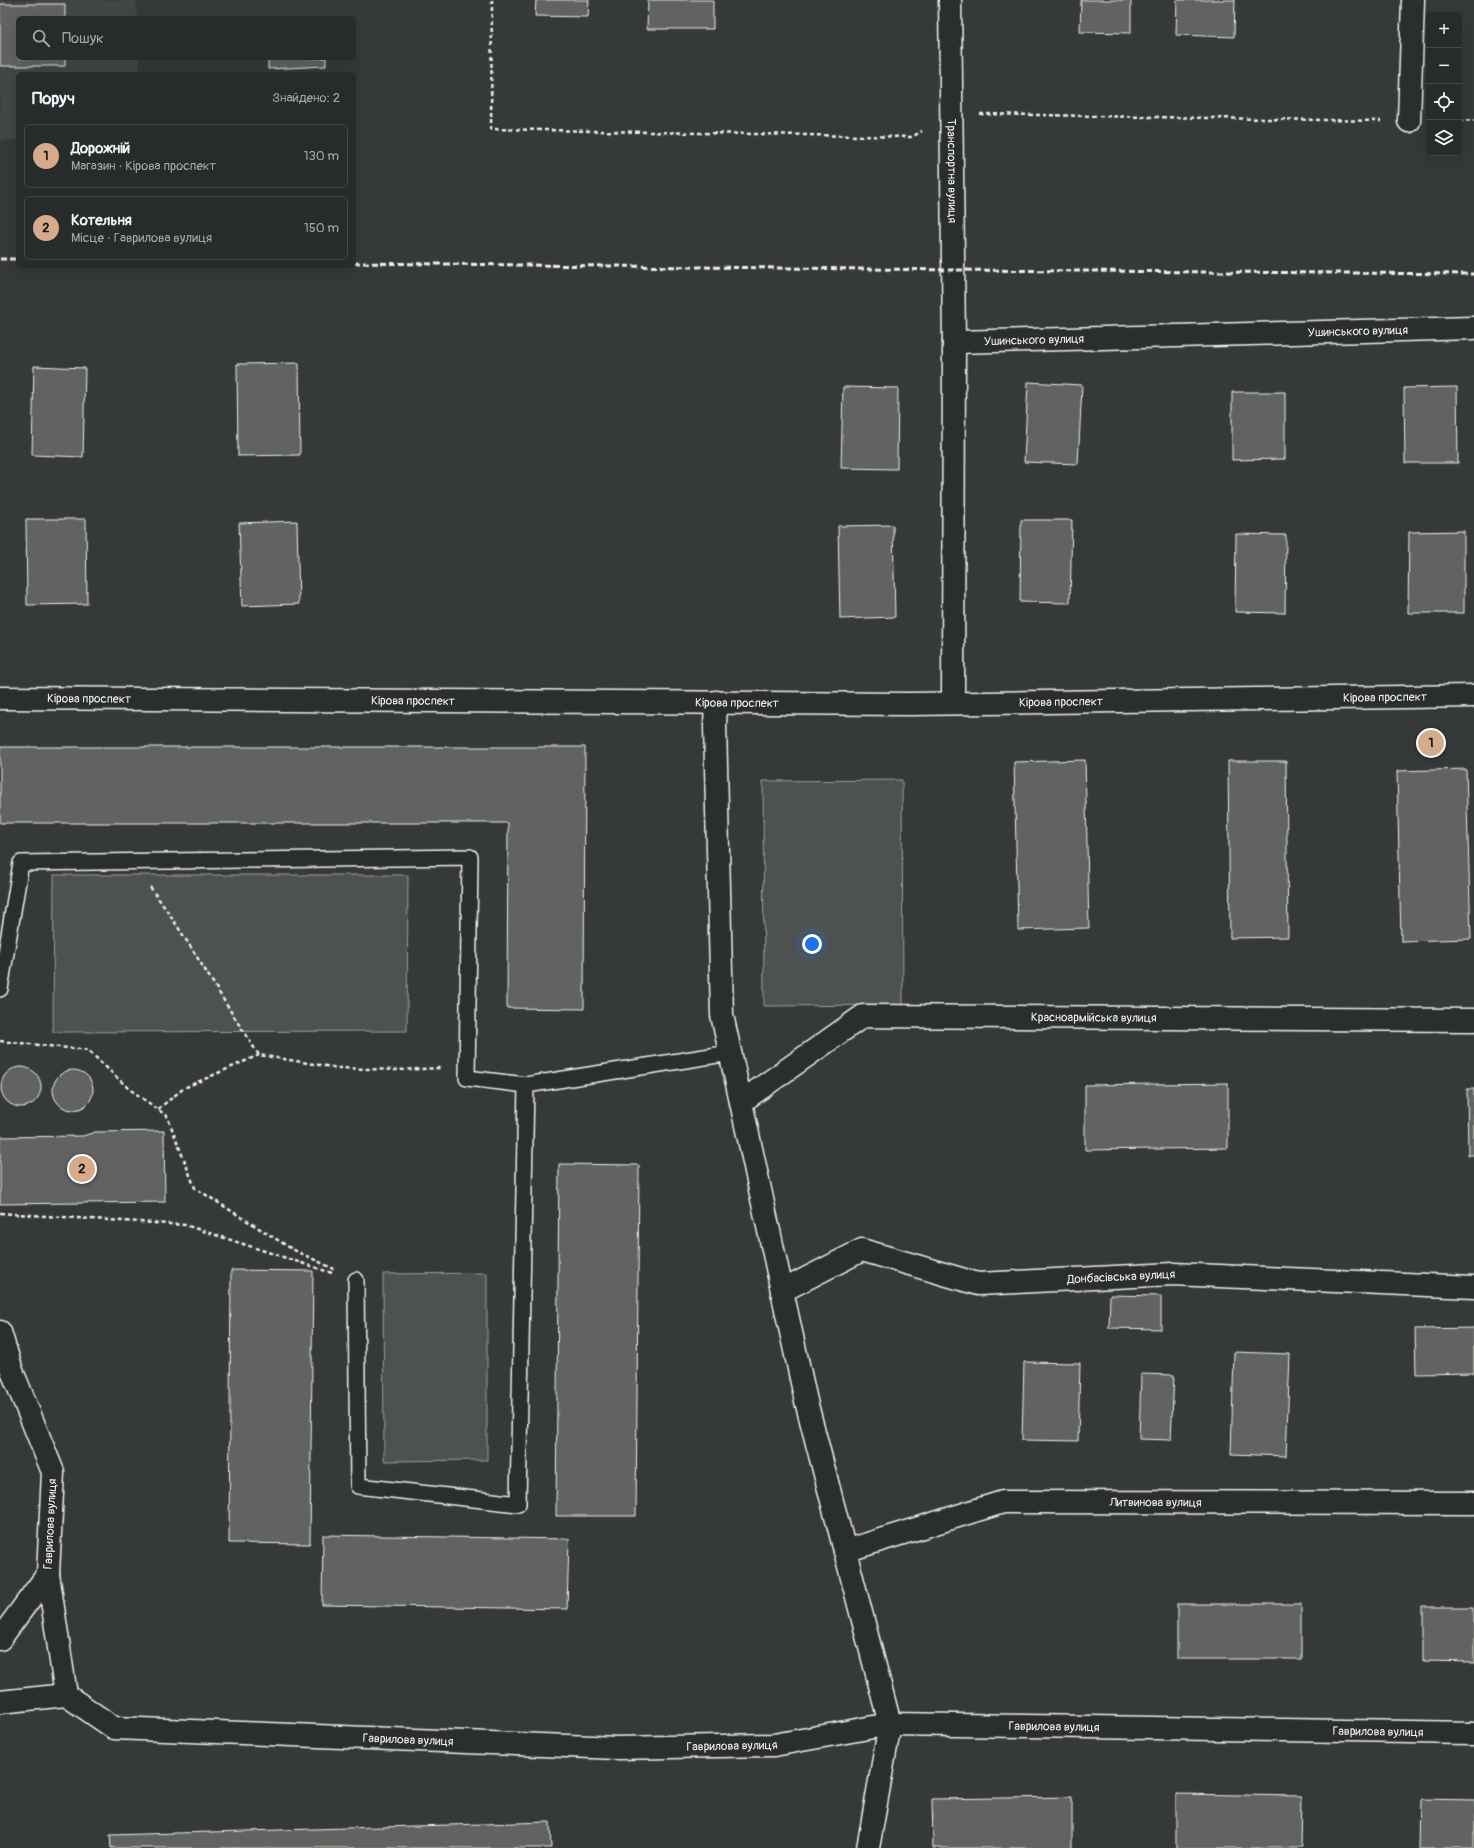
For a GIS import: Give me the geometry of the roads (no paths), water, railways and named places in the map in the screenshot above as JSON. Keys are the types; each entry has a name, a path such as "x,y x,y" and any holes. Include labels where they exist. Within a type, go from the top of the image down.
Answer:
{"street":[{"name":"Транспортна вулиця","path":"950,0 954,342"},
{"path":"1409,121 1412,0"},
{"name":"Ушинського вулиця","path":"954,342 1474,328"},
{"path":"953,703 954,342"},
{"name":"Кірова проспект","path":"0,698 953,703 1474,696"},
{"path":"716,702 722,1015 806,1401 890,1724 868,1848"},
{"name":"Красноармійська вулиця","path":"741,1102 863,1016 1474,1020"},
{"name":"Донбасівська вулиця","path":"782,1291 862,1250 978,1284 1173,1274 1474,1287"},
{"name":"Гаврилова вулиця","path":"0,1332 12,1371 53,1472 48,1574 0,1639"},
{"name":"Литвинова вулиця","path":"845,1551 1003,1502 1474,1503"},
{"path":"0,1702 66,1695 48,1574"},
{"name":"Гаврилова вулиця","path":"66,1695 114,1728 618,1748 774,1745 890,1724 1474,1733"}],"lane":[{"path":"0,989 21,862 131,862 470,857 467,1078 526,1085 730,1053"},
{"path":"356,1280 358,1486 518,1504 526,1085"}],"railway":[{"path":"0,259 16,259"},
{"path":"356,263 1474,274"}],"place":[{"name":"Дорожній","path":"1431,743"},
{"name":"Котельня","path":"82,1169"}]}
